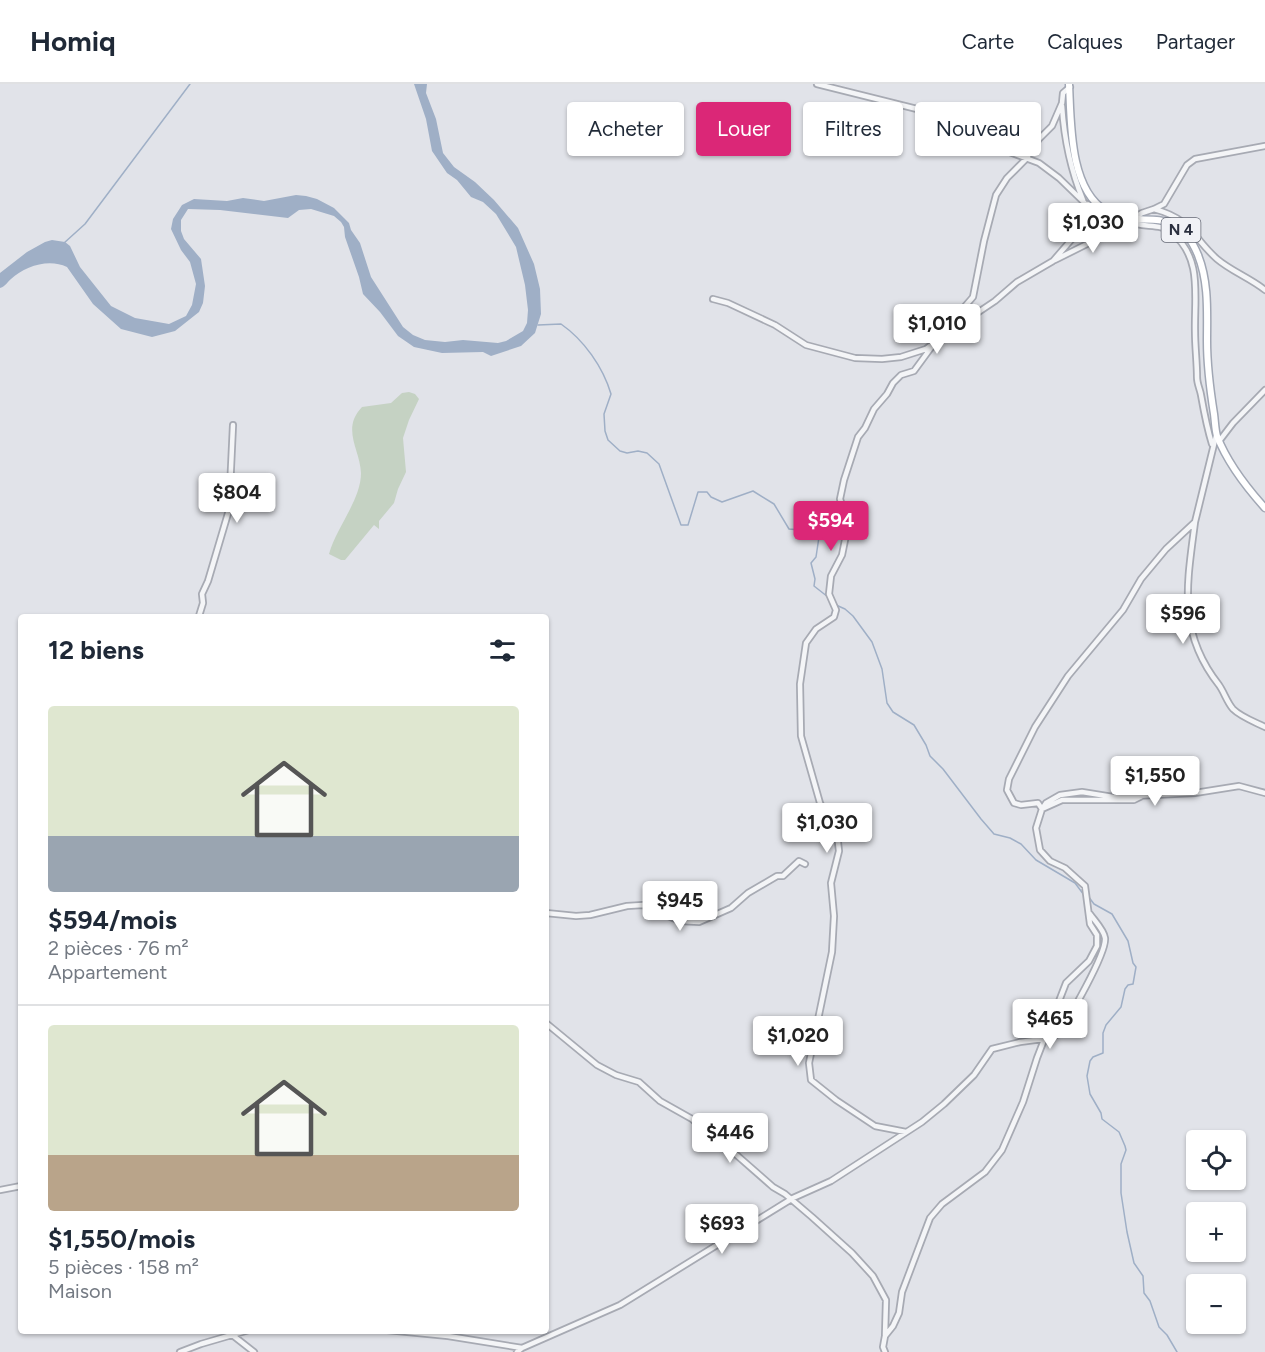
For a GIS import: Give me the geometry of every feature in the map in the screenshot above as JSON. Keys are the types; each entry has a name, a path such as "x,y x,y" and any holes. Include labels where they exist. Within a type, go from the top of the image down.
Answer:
{"main road":[{"name":"N 4","path":"1069,86 1074,150 1080,175 1094,200 1106,211 1118,216 1132,220 1154,218 1174,225 1185,233 1198,255 1207,288 1207,354 1218,438 1229,458 1265,508"}],"street":[{"path":"817,84 915,108"},
{"path":"1069,86 1063,93 1063,125 1083,200"},
{"path":"1041,137 1052,126 1062,103"},
{"path":"713,299 728,303 775,325 806,345 855,358 901,357 926,349 995,301 1017,282 1053,261 1120,224 1164,204 1187,165 1196,159 1265,146"},
{"path":"1019,156 1045,168 1089,204 1094,212 1120,224"},
{"path":"943,336 947,327 973,297 996,195 1006,178 1028,156"},
{"path":"1053,261 1072,239 1089,204"},
{"path":"1154,210 1166,213 1187,225 1214,257 1265,290"},
{"path":"1132,220 1136,225 1159,227 1171,232 1184,246 1191,259 1196,288 1197,380 1212,444 1195,522 1187,586 1192,638 1212,678 1221,688 1233,709 1265,727"},
{"path":"906,1132 875,1126 811,1080 809,1063 832,952 834,916 831,883 839,851 836,825 826,815 820,803 801,736 800,684 806,643 816,629 834,616 836,610 829,594 831,576 842,555 846,535 846,518 840,499 858,437 874,409 893,383 901,375 914,371 936,341"},
{"path":"1212,444 1265,390"},
{"path":"200,614 203,603 202,594 229,510 233,425"},
{"path":"885,1336 899,1313 902,1292 930,1218 942,1204 985,1172 1002,1150 1023,1102 1066,983 1089,961 1098,946 1097,935 1090,924 1085,886 1065,868 1050,861 1040,850 1036,828 1042,809 1038,802 1021,805 1014,803 1007,790 1009,779 1027,740 1068,676 1123,610 1141,579 1166,549 1195,522"},
{"path":"1042,809 1062,800 1134,800 1142,796 1195,793 1239,786 1263,791"},
{"path":"549,913 590,915 627,906 643,905 680,921 699,922 730,908 748,893 777,876 783,876 799,861 805,864"},
{"path":"428,1334 520,1350 620,1305 791,1199 831,1181 922,1122 960,1090 974,1075 992,1049 1058,1034 1099,961 1106,940 1089,912"},
{"path":"549,1025 597,1065 616,1075 639,1082 660,1101 692,1119 773,1187 791,1199 852,1253 873,1276 886,1300 883,1347 885,1352"},
{"path":"0,1190 18,1186"},
{"path":"231,1334 254,1352"},
{"path":"180,1352 239,1334"}],"green space":[{"path":"402,393 415,394 419,399 403,438 406,472 394,503 379,521 379,529 374,525 345,560 341,560 329,554 353,504 360,483 360,464 352,431 356,415 362,407 391,403"}],"water":[{"path":"414,84 427,84 426,93 436,119 443,153 454,167 494,200 518,228 534,264 540,289 541,314 535,333 521,346 491,356 483,352 442,353 414,347 398,336 363,294 341,222 334,216 311,209 299,210 288,218 220,210 188,209 181,220 181,231 184,239 201,259 205,286 203,303 199,312 175,331 152,337 121,329 93,304 67,267 60,264 45,263 30,267 0,288 0,273 27,252 52,240 65,242 70,246 80,267 111,306 135,318 169,324 186,316 192,305 196,284 190,262 181,250 171,229 173,219 182,205 194,199 227,201 243,198 264,201 296,195 306,196 334,208 349,223 360,243 371,277 403,327 413,335 425,340 445,342 463,340 498,343 506,341 523,331 527,323 525,285 516,247 496,214 483,202 471,197 457,180 447,173 432,151 426,119"}],"waterway":[{"path":"64,243 85,224 190,84"},
{"path":"538,325 561,324 592,355 611,394 604,414 608,440 620,451 647,453 659,464 681,525 688,525 698,492 707,492 711,497 722,502 753,491 774,504 789,529 801,530 819,537 816,557 811,563 815,579 814,586 828,597"},
{"path":"836,605 853,616 872,642 882,669 887,703 893,712 914,725 930,756 943,769 981,819 994,834 1010,838 1021,844 1036,860 1075,883 1084,895"},
{"path":"1088,896 1094,904 1112,914 1128,941 1136,967 1133,984 1128,985 1125,989 1121,1007 1106,1025 1103,1033 1103,1053 1093,1057 1090,1061 1087,1076 1090,1094 1102,1119 1119,1132 1125,1146 1126,1150 1121,1164 1121,1193 1134,1263 1143,1276 1144,1293 1150,1301 1159,1327 1167,1335 1177,1352"}]}
